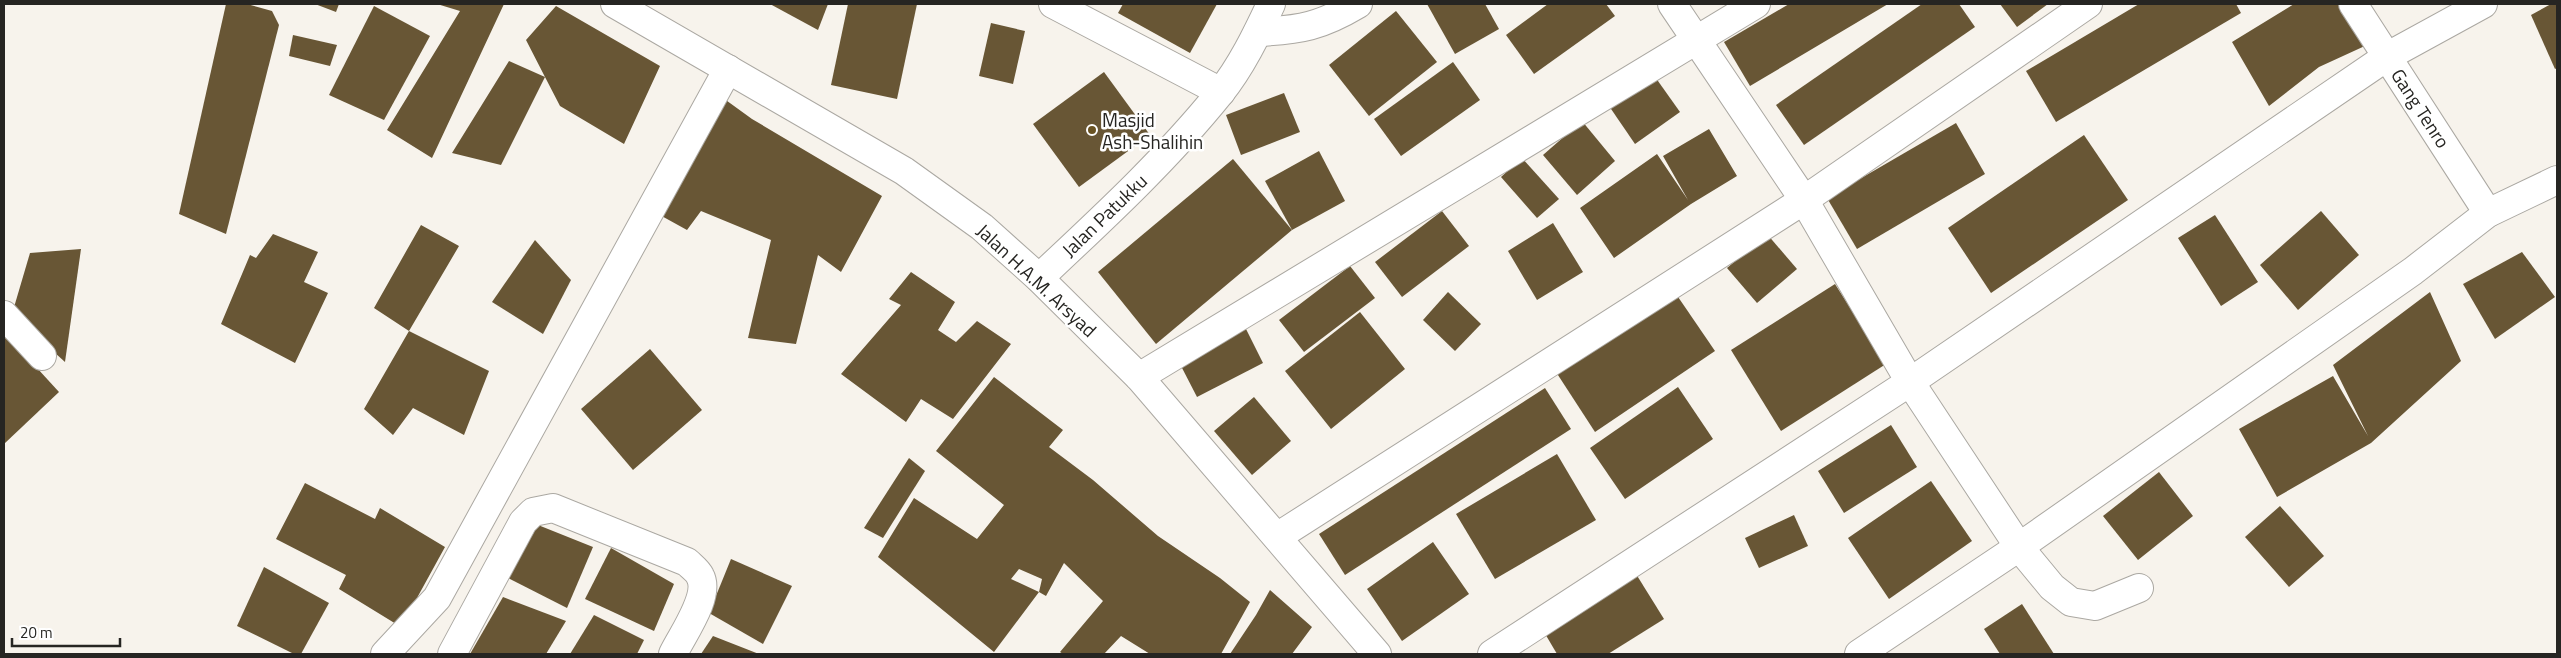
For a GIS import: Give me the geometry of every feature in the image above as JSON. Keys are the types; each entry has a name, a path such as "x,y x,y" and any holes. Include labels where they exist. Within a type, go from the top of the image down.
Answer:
{"main road":[{"name":"Jalan H.A.M. Arsyad","path":"615,4 904,171 982,228 1039,278 1139,377 1377,654"},
{"path":"1053,4 1221,92"},
{"name":"Jalan Patukku","path":"1039,278 1129,193 1221,92 1258,32 1271,4"},
{"path":"1258,32 1290,30 1330,20 1358,4"},
{"path":"1672,4 1804,200 1910,382 2019,547 2052,587 2071,602 2095,606 2139,588"},
{"path":"1139,377 1756,4"},
{"path":"1278,537 1804,200 2088,4"},
{"name":"Gang Tenro","path":"2353,4 2488,213"},
{"path":"1492,654 1910,382 2388,56 2483,4"},
{"path":"385,654 436,598 728,69"},
{"path":"1859,654 2019,547 2413,271 2488,213 2557,180"},
{"path":"4,315 42,356"},
{"path":"452,654 523,522 533,512 553,508 687,562 700,576 704,589 701,601 673,654"}],"building":[{"path":"226,4 247,4 272,11 279,25 226,234 179,214"},
{"path":"315,4 339,4 336,12"},
{"path":"437,4 504,4 432,158 387,130 460,11"},
{"path":"770,4 828,4 818,30"},
{"path":"848,4 917,4 897,99 831,85"},
{"path":"1123,4 1217,4 1190,53 1118,13"},
{"path":"1427,4 1485,4 1499,29 1455,54"},
{"path":"1548,4 1606,4 1615,16 1534,74 1506,35"},
{"path":"1789,4 1888,4 1750,86 1724,42"},
{"path":"1922,4 1959,4 1975,27 1804,145 1776,105"},
{"path":"2000,4 2048,4 2017,27"},
{"path":"2139,4 2236,4 2241,13 2056,122 2026,71"},
{"path":"2294,4 2341,4 2367,45 2319,67 2269,106 2232,42"},
{"path":"2551,4 2557,4 2557,68 2555,69 2531,15"},
{"path":"374,6 430,36 384,120 329,95"},
{"path":"556,6 660,66 624,144 560,106 526,40"},
{"path":"1396,11 1437,62 1369,116 1329,65"},
{"path":"991,23 1025,31 1013,84 979,76"},
{"path":"293,35 337,45 330,66 289,56"},
{"path":"509,61 545,77 501,165 452,153"},
{"path":"1453,62 1480,100 1401,156 1374,119"},
{"name":"Masjid Ash-Shalihin","path":"1104,72 1150,135 1079,187 1033,124"},
{"path":"1653,74 1680,112 1635,144 1609,106"},
{"path":"1284,93 1300,132 1241,155 1226,115"},
{"path":"723,98 752,119 882,196 841,272 818,255 796,344 748,338 771,240 701,211 687,230 658,214"},
{"path":"1582,121 1615,161 1577,195 1543,155"},
{"path":"1956,123 1985,174 1857,249 1827,198"},
{"path":"1709,129 1737,176 1691,204 1614,258 1580,208 1657,154 1688,200 1663,156"},
{"path":"2084,135 2128,200 1991,293 1948,228"},
{"path":"1319,151 1345,201 1292,230 1265,181"},
{"path":"1522,158 1559,199 1537,218 1501,177"},
{"path":"1233,159 1292,230 1156,344 1098,272"},
{"path":"1442,211 1469,246 1402,297 1375,262"},
{"path":"2321,211 2359,255 2298,310 2260,265"},
{"path":"2215,215 2258,282 2221,306 2178,238"},
{"path":"1553,223 1583,272 1537,300 1508,251"},
{"path":"421,225 459,246 409,331 374,308"},
{"path":"273,234 318,252 304,282 328,293 295,363 221,324 250,255 256,258"},
{"path":"1767,234 1797,269 1757,303 1727,268"},
{"path":"535,240 571,280 543,334 492,302"},
{"path":"81,249 65,362 12,314 30,253"},
{"path":"2522,252 2555,297 2495,339 2463,284"},
{"path":"1350,266 1375,298 1304,352 1279,320"},
{"path":"911,272 955,302 938,330 956,342 977,321 1011,344 953,419 921,399 906,422 841,374 901,305 889,299"},
{"path":"1835,284 1886,364 1781,431 1731,350"},
{"path":"1674,291 1715,351 1595,432 1556,372"},
{"path":"1448,292 1481,324 1455,351 1423,320"},
{"path":"2430,292 2461,361 2371,443 2277,497 2239,429 2333,376 2368,436 2333,365"},
{"path":"1360,312 1405,369 1331,429 1285,371"},
{"path":"1246,329 1263,363 1197,397 1180,364"},
{"path":"409,331 489,371 464,435 413,408 393,435 364,409"},
{"path":"4,332 59,392 4,444"},
{"path":"650,349 702,410 633,470 581,409"},
{"path":"994,377 1063,430 1049,447 1093,480 1158,536 1220,578 1250,602 1221,654 1150,654 1121,636 1104,654 1063,654 1060,652 1103,601 1064,563 1046,596 1039,592 994,652 878,557 914,498 977,539 1004,505 936,451","holes":["1019,569 1042,579 1039,592 1011,579"]},
{"path":"1678,387 1713,439 1625,499 1590,448"},
{"path":"1545,388 1571,429 1345,575 1319,534"},
{"path":"1254,397 1291,441 1252,475 1214,431"},
{"path":"1891,425 1917,467 1844,513 1818,471"},
{"path":"1557,454 1596,520 1495,579 1456,514"},
{"path":"909,458 925,471 883,538 864,528"},
{"path":"2159,472 2193,516 2138,560 2103,516"},
{"path":"1931,481 1972,541 1889,599 1848,538"},
{"path":"305,483 375,519 380,508 445,547 401,627 339,589 346,575 276,539"},
{"path":"2280,506 2324,556 2289,587 2245,537"},
{"path":"1794,515 1808,546 1759,568 1745,538"},
{"path":"538,525 593,547 567,608 508,578"},
{"path":"1433,542 1469,594 1402,641 1367,589"},
{"path":"611,548 674,584 654,631 585,599"},
{"path":"731,559 792,586 763,644 709,613"},
{"path":"264,567 329,603 301,654 294,654 237,626"},
{"path":"1636,574 1664,619 1608,654 1557,654 1544,632"},
{"path":"1270,590 1312,627 1292,654 1230,654 1256,615"},
{"path":"503,597 566,621 546,654 470,654"},
{"path":"2022,604 2054,654 2000,654 1984,629"},
{"path":"594,615 644,640 637,654 570,654"},
{"path":"713,636 759,654 701,654"}],"place":[{"name":"Masjid Ash-Shalihin","path":"1092,130"}]}
